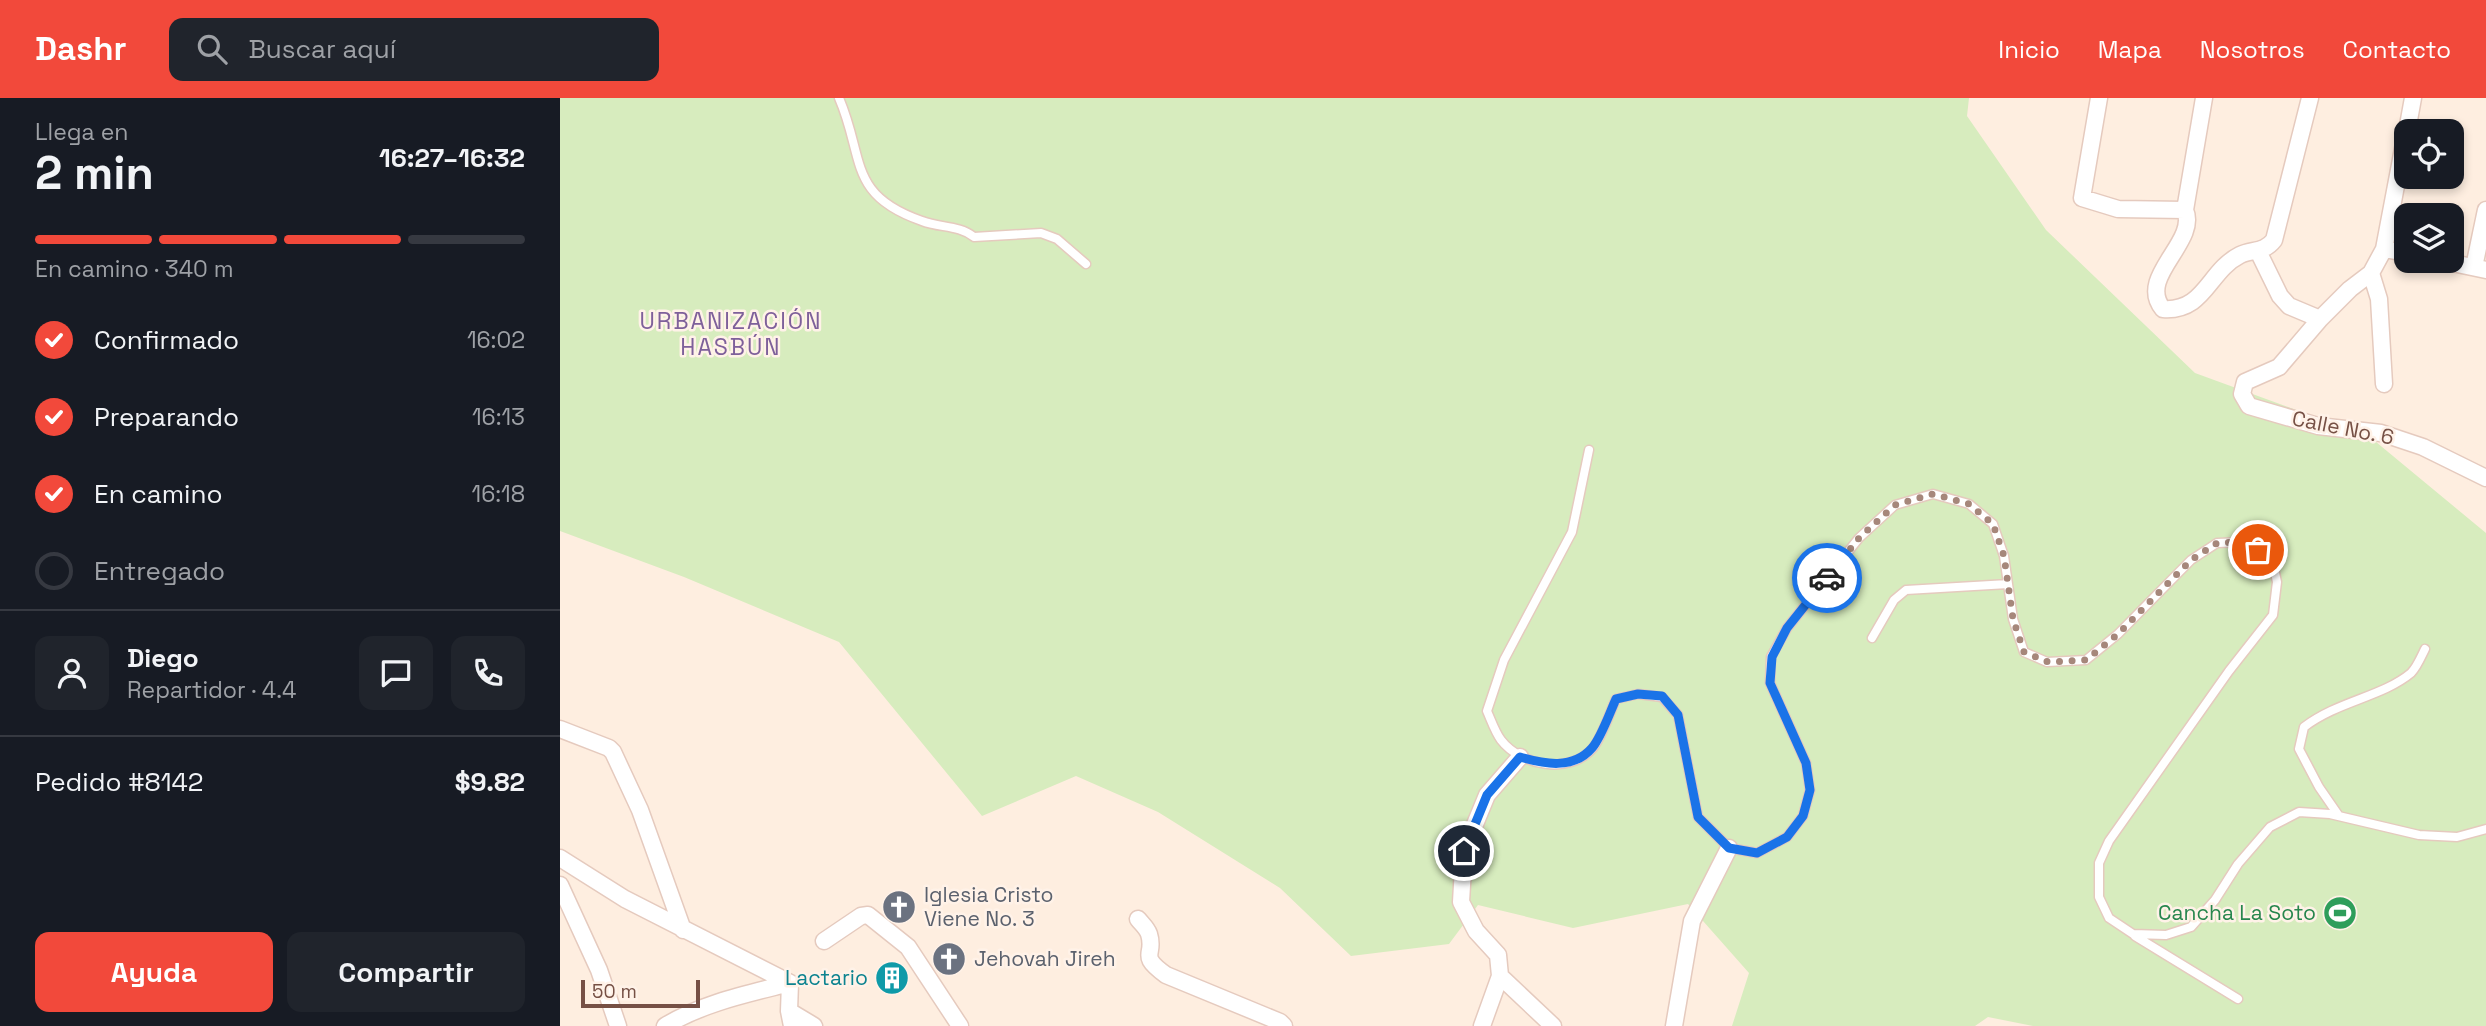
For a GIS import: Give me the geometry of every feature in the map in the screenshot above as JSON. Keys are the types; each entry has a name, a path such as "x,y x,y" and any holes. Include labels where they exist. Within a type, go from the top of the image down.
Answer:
{"street":[{"path":"2099,98 2081,195 2083,200 2118,209 2185,211"},
{"path":"2204,98 2185,211 2189,219 2187,229 2161,276 2157,292 2157,302 2163,309 2186,307 2200,296 2222,268 2241,254 2258,251 2269,246 2274,240 2310,98"},
{"path":"2409,119 2413,98"},
{"path":"2258,251 2280,296 2289,306 2320,319 2350,289 2371,273 2378,263 2384,249 2395,189"},
{"path":"2480,269 2486,210"},
{"path":"2384,249 2394,251"},
{"path":"2371,273 2379,299 2384,384"},
{"name":"Calle No. 6","path":"2320,319 2279,367 2245,382 2242,394 2249,405 2318,426 2381,433 2423,447 2486,478"},
{"path":"560,729 613,752 640,810 683,930"},
{"path":"1482,1026 1500,976 1498,954 1476,931 1461,902 1464,851 1487,795 1520,757"},
{"path":"1674,1026 1692,921 1729,848"},
{"path":"560,858 625,899 790,983"},
{"path":"560,885 599,970 618,1026"},
{"path":"824,940 861,916 868,915 908,947 960,1026"},
{"path":"1138,919 1149,933 1148,956 1154,966 1166,975 1283,1026"},
{"path":"1500,976 1553,1026"},
{"path":"790,983 790,1018 814,1026"},
{"path":"665,1026 685,1014 790,983"}],"lane":[{"path":"839,98 848,119 860,169 872,192 894,209 924,222 966,230 974,237 1041,233 1057,239 1086,264"},
{"path":"1589,450 1572,532 1504,660 1487,711 1501,740 1520,757 1542,763 1570,763 1592,748 1616,699 1638,694 1662,696 1678,715 1698,817 1729,848 1757,853 1787,837 1803,816 1810,790 1806,763 1770,683 1772,657 1787,628 1859,538 1895,505 1933,494 1969,504 1993,524 2004,556 2013,619 2024,652 2048,662 2086,660 2118,634 2191,560 2217,543 2244,542 2272,559 2277,582 2273,615 2229,671 2117,830 2099,863 2099,897 2109,918 2238,999"},
{"path":"1872,638 1894,600 1906,590 2008,584"},
{"path":"2339,816 2319,787 2299,749 2304,727 2338,706 2390,687 2414,671 2425,649"},
{"path":"2133,934 2166,936 2191,927 2215,900 2238,864 2270,827 2299,812 2339,816 2419,835 2457,837 2486,829"}],"green space":[{"path":"560,98 1969,98 1967,116 2046,230 2195,373 2370,437 2486,533 2486,1026 2033,1026 1988,1017 1975,1026 1732,1026 1749,973 1688,904 1573,928 1478,905 1449,944 1351,956 1280,888 1158,812 1076,776 982,816 839,642 684,577 560,531"}],"way so far":[{"path":"1827,578 1859,538 1895,505 1933,494 1969,504 1993,524 2004,556 2013,619 2024,652 2048,662 2086,660 2118,634 2191,560 2217,543 2244,542 2258,550"}],"place":[{"name":"Iglesia Cristo Viene No. 3","path":"899,907"},
{"name":"Cancha La Soto","path":"2340,913"},
{"name":"Jehovah Jireh","path":"949,959"},
{"name":"Lactario","path":"892,978"}],"district":[{"name":"URBANIZACIÓN HASBÚN","path":"731,334"}],"route":[{"path":"1464,851 1487,795 1520,757 1542,763 1570,763 1592,748 1616,699 1638,694 1662,696 1678,715 1698,817 1729,848 1757,853 1787,837 1803,816 1810,790 1806,763 1770,683 1772,657 1787,628 1827,578"}]}
